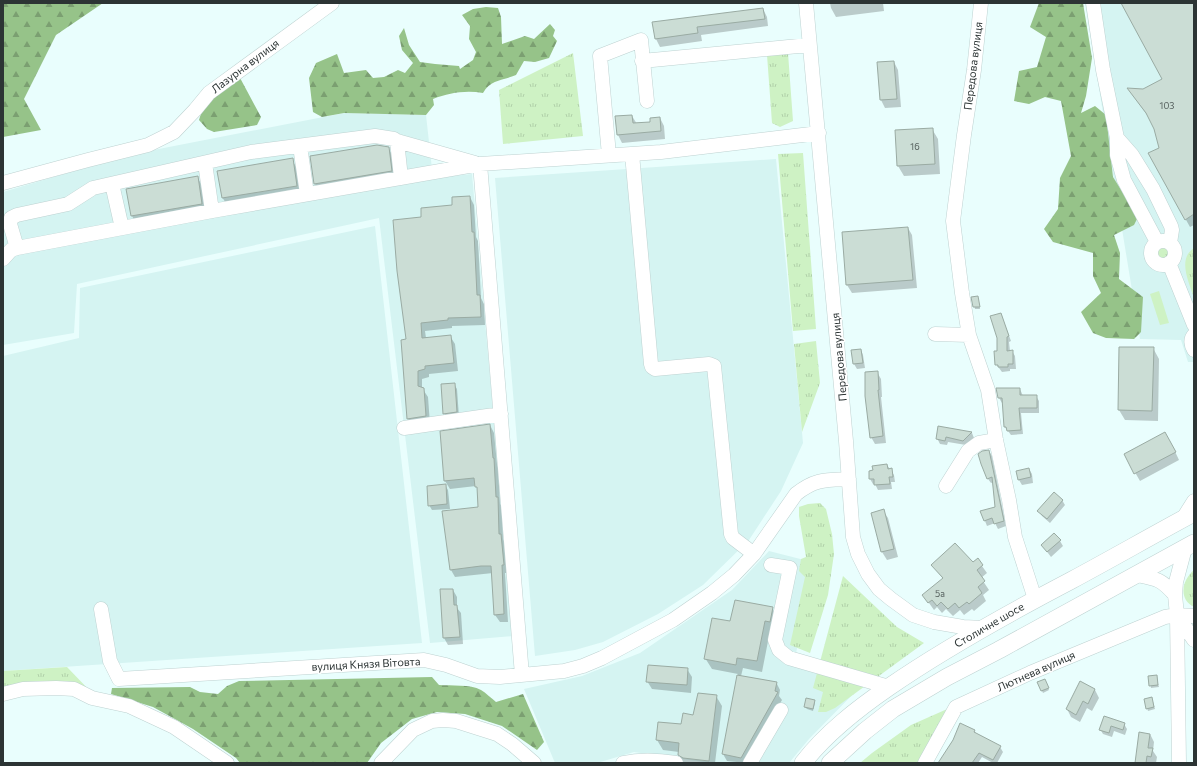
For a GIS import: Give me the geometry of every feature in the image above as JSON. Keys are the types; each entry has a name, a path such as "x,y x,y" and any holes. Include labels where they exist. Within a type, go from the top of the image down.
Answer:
{"main road":[{"name":"Столичне шосе","path":"802,763 826,736 854,713 922,665 1035,599 1188,517"},
{"path":"830,763 865,731 893,710 946,677 999,650 1190,546"},
{"path":"984,628 982,644 985,649 999,650"}],"street":[{"name":"Лазурна вулиця","path":"3,183 148,145 174,132 195,110 208,93 332,3"},
{"name":"Передова вулиця","path":"806,3 819,133 853,537 858,554 868,574 879,589 913,615 947,625 984,628"},
{"name":"Передова вулиця","path":"981,3 974,70 953,221 969,335 988,390 1015,537 1035,599"},
{"path":"1092,3 1103,70 1117,138 1117,155 1124,180 1164,243 1174,247 1175,256 1169,263 1164,265 1154,261 1151,256 1151,251 1153,246 1164,243 1172,230 1153,189 1132,155 1117,138"},
{"path":"609,156 600,56 641,40 647,101"},
{"path":"642,61 809,45"},
{"path":"3,259 11,250 17,248 212,211 480,164 661,152 819,133"},
{"path":"17,248 10,224 11,218 17,215 68,204 93,188 251,152 375,136 394,139 480,164"},
{"path":"397,141 401,178"},
{"path":"300,146 307,194"},
{"path":"632,154 651,364 655,369 709,364 714,366 731,534 733,538 754,554"},
{"path":"205,162 212,211"},
{"path":"480,164 522,675"},
{"path":"112,184 122,228"},
{"path":"1169,263 1194,325"},
{"path":"935,334 969,335"},
{"path":"1194,335 1191,341 1194,350"},
{"path":"404,428 501,414"},
{"path":"946,486 968,451 979,443 996,440"},
{"name":"вулиця Князя Вітовта","path":"101,609 110,661 119,679 424,660 446,665 477,676 500,677 564,670 584,666 602,658 673,620 706,598 734,575 754,554 796,494 802,489 813,482 849,479"},
{"path":"1188,517 1194,502"},
{"path":"1179,763 1177,615 1175,596 1178,570 1190,546"},
{"path":"771,565 790,568 775,640 779,650 789,658 889,687"},
{"path":"1137,575 1157,579 1166,584 1175,596"},
{"path":"1177,615 1194,640"},
{"name":"Лютнева вулиця","path":"925,763 956,707 1030,672 1165,617 1177,615 1194,616"},
{"path":"3,694 23,689 74,689 92,698 129,706 174,727 227,763"},
{"path":"750,763 781,710"},
{"path":"381,763 413,730 432,721 443,720 456,721 497,734 512,744 534,763"},
{"path":"623,763 636,760 660,760 676,763"}],"shaded area":[{"path":"1085,3 1194,3 1194,362 1188,362 1181,340 1140,339"},
{"path":"344,113 426,115 433,178 472,174 513,636 430,643 379,218 77,284 74,333 3,345 3,192 128,155"},
{"path":"776,159 803,443 781,491 749,540 703,585 658,614 603,642 575,650 535,656 495,178"},
{"path":"375,226 422,643 3,671 3,356 79,338 80,288"},
{"path":"769,551 816,563 794,662 864,683 809,739 789,763 710,763 634,752 597,763 555,763 524,689 582,676 640,653 732,590"}],"green space":[{"path":"3,3 103,3 56,35 24,99 41,130 3,137"},
{"path":"1039,3 1083,3 1092,58 1086,96 1081,113 1095,106 1106,115 1113,177 1138,217 1134,225 1114,235 1120,253 1119,279 1143,297 1141,332 1134,339 1106,338 1093,333 1081,312 1101,293 1093,276 1093,253 1053,242 1044,229 1058,209 1060,178 1071,156 1061,101 1045,97 1029,104 1014,101 1019,71 1037,67 1046,37 1030,27"},
{"path":"486,7 498,8 501,17 502,44 525,36 534,39 550,24 555,30 553,36 557,41 549,58 535,62 524,61 516,75 493,83 486,88 483,93 457,93 433,99 434,105 426,115 344,113 322,117 313,112 309,78 316,63 337,54 344,73 366,70 373,78 384,77 398,70 405,73 413,63 402,50 399,36 404,28 409,45 420,62 459,66 460,69 473,60 476,52 469,39 470,26 462,15 473,9"},
{"path":"573,53 583,136 503,144 499,90"},
{"path":"788,53 793,121 780,127 772,123 767,55"},
{"path":"239,76 261,117 257,125 214,132 207,129 199,120 206,106 215,95"},
{"path":"803,153 816,329 793,331 778,154"},
{"path":"1160,246 1166,246 1170,250 1170,256 1166,260 1160,260 1156,256 1156,250"},
{"path":"1194,248 1194,298 1187,278 1185,264 1186,258"},
{"path":"1159,291 1169,323 1160,325 1150,294"},
{"path":"816,341 820,383 802,432 794,344"},
{"path":"820,503 826,509 832,534 834,554 828,595 810,653 790,645 805,577 799,571 801,559 806,557 799,516 799,507 808,504"},
{"path":"1194,570 1194,607 1189,604 1186,599 1184,589 1187,579"},
{"path":"843,576 897,627 924,643 835,708 826,712 818,712 823,692 813,688"},
{"path":"67,667 92,693 3,692 3,671"},
{"path":"432,677 439,685 477,688 496,702 523,694 544,742 537,750 502,726 465,714 437,712 412,719 381,743 367,763 240,763 236,758 193,729 153,707 111,694 112,688 190,687 200,692 218,694 227,686 239,681"},
{"path":"954,706 923,763 860,763 911,725"}],"building":[{"path":"1121,3 1194,3 1194,214 1185,220 1148,153 1159,148 1154,129 1146,113 1127,88 1143,89 1162,79"},
{"path":"763,8 765,19 697,27 698,33 655,39 652,22"},
{"path":"894,61 897,99 880,100 877,62"},
{"path":"632,115 633,123 650,122 650,118 660,117 661,131 617,135 615,116"},
{"path":"933,128 935,164 897,166 895,130"},
{"path":"377,145 389,147 392,171 314,184 310,156"},
{"path":"293,158 297,186 222,198 217,171"},
{"path":"198,176 202,204 131,216 126,189"},
{"path":"470,196 472,232 474,232 477,295 480,295 481,317 448,318 448,320 421,323 422,338 451,335 454,363 425,366 425,369 418,371 418,386 424,388 426,416 407,419 401,340 406,339 397,271 393,220 421,217 421,208 452,205 452,197"},
{"path":"908,227 913,280 846,285 842,232"},
{"path":"978,296 980,307 973,307 971,297"},
{"path":"1001,313 1009,336 1007,337 1007,351 1013,350 1013,364 1008,364 1008,367 998,367 998,365 995,365 994,351 997,351 997,338 990,316"},
{"path":"1119,347 1154,347 1152,411 1118,410"},
{"path":"861,349 863,363 853,364 851,350"},
{"path":"878,371 878,390 883,436 870,438 865,396 865,372"},
{"path":"455,383 457,412 443,414 441,384"},
{"path":"996,388 1020,388 1020,395 1037,395 1037,408 1019,408 1021,430 1007,431 1006,427 1004,427 1002,398 998,398"},
{"path":"490,424 494,458 496,497 498,497 499,534 501,534 504,565 502,565 504,614 494,615 491,566 450,570 442,511 478,507 477,487 475,487 474,478 444,481 440,431"},
{"path":"938,426 972,432 963,441 946,437 945,441 936,439"},
{"path":"1165,432 1176,452 1134,474 1124,454"},
{"path":"989,450 1004,521 994,524 992,518 984,521 980,511 995,507 992,477 987,479 978,454 982,451"},
{"path":"887,464 888,469 892,468 893,477 889,477 890,484 874,485 874,479 869,479 869,471 873,470 872,466"},
{"path":"1029,468 1031,477 1018,480 1016,471"},
{"path":"446,484 447,504 428,506 427,486"},
{"path":"1054,492 1063,500 1047,519 1037,511"},
{"path":"884,509 894,549 881,552 871,513"},
{"path":"1054,533 1061,540 1047,552 1041,545"},
{"path":"955,543 973,562 978,558 983,565 977,570 985,581 978,587 982,593 969,604 967,602 959,608 955,603 948,609 941,602 937,606 932,600 928,603 922,595 943,578 931,565"},
{"path":"440,589 453,589 454,605 457,605 460,637 443,638"},
{"path":"735,600 773,607 770,622 765,621 757,661 737,658 736,665 704,659 712,618 730,621"},
{"path":"648,665 688,668 687,685 646,682"},
{"path":"737,675 777,682 775,691 778,692 741,758 722,754"},
{"path":"1157,675 1158,685 1149,686 1148,676"},
{"path":"1045,679 1049,688 1041,691 1037,682"},
{"path":"1080,681 1095,689 1088,704 1083,701 1076,715 1066,709"},
{"path":"698,693 717,695 709,761 683,758 678,755 679,743 656,740 658,722 681,724 683,713 693,715"},
{"path":"1152,697 1154,707 1146,709 1144,699"},
{"path":"806,698 815,700 813,709 804,707"},
{"path":"1104,716 1125,723 1123,730 1111,726 1109,733 1099,730"},
{"path":"960,723 975,730 974,732 1001,746 993,760 979,753 972,763 938,763 953,740"},
{"path":"1139,732 1150,734 1148,748 1153,748 1151,757 1147,756 1146,763 1135,763"}]}
